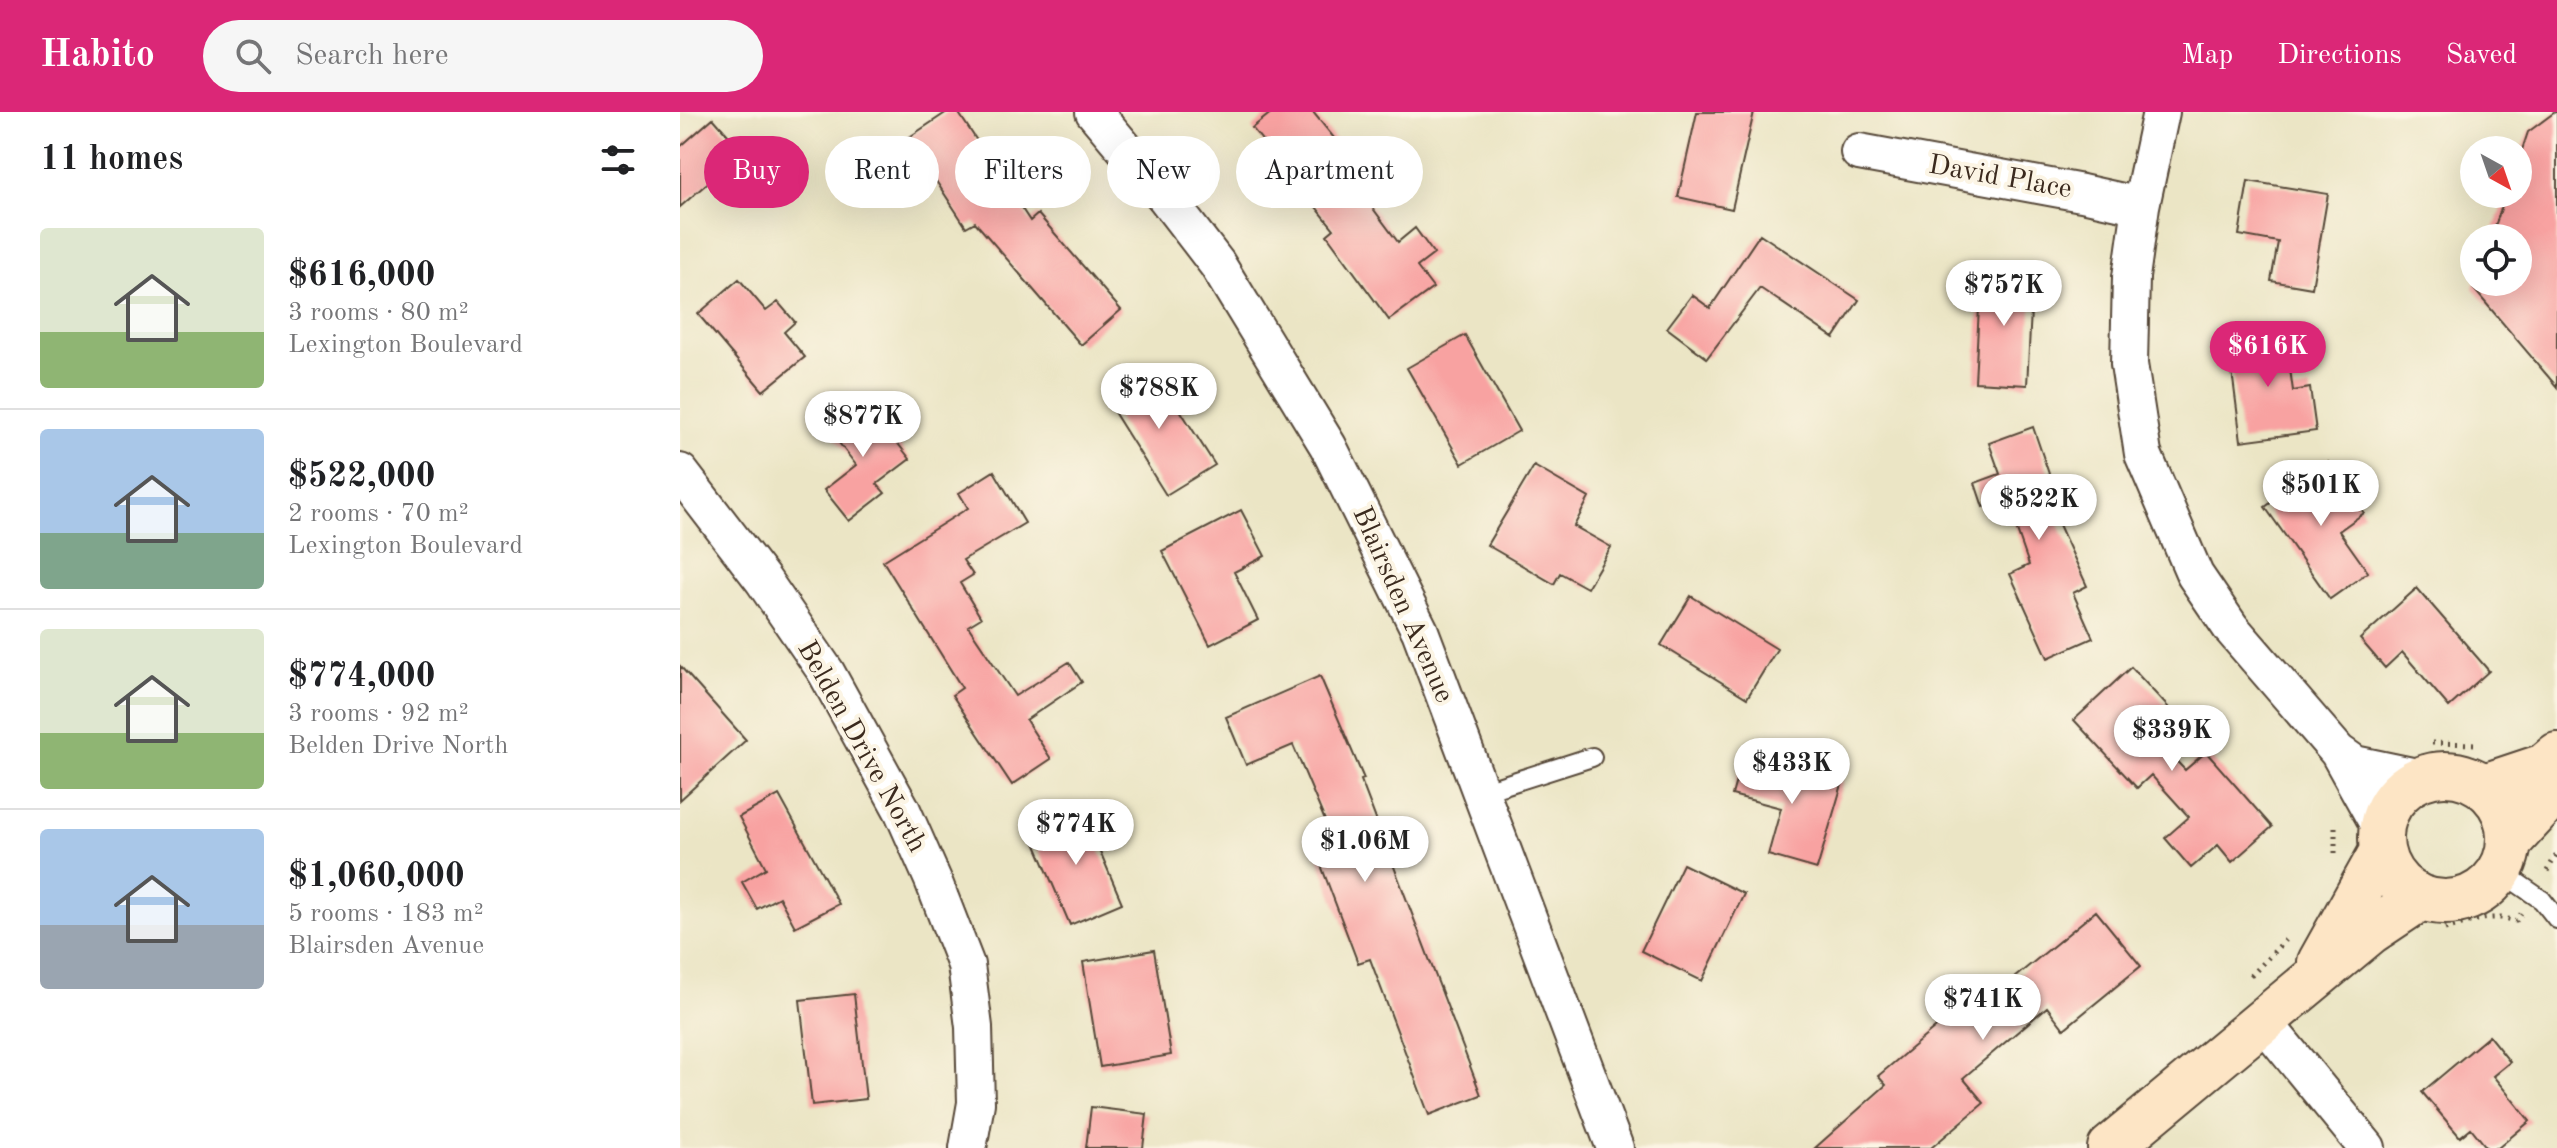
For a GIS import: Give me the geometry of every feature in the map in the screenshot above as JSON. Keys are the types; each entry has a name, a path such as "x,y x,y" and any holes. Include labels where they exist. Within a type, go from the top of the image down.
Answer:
{"main road":[{"path":"2307,985 2382,841 2389,805 2426,761 2442,773 2464,776 2482,765 2544,766 2557,755"},
{"path":"2482,765 2507,819 2505,856"},
{"path":"2110,1148 2253,1002 2307,985 2370,932 2430,915 2437,903 2458,902 2478,894 2494,880 2505,856 2557,790"},
{"path":"2382,841 2387,867 2399,884 2430,915"}],"street":[{"name":"Blairsden Avenue","path":"1094,112 1217,264 1328,446 1420,631 1615,1148"},
{"path":"2161,112 2141,206 2131,277 2129,364 2143,454 2195,575 2231,628 2338,752 2355,764 2426,761"},
{"name":"David Place","path":"1859,152 2141,206"},
{"name":"Belden Drive North","path":"680,472 763,580 826,672 902,810 933,880 966,965 974,1027 976,1103 968,1148"},
{"path":"2338,752 2382,841"},
{"path":"2253,1002 2367,1148"}],"lane":[{"path":"1482,792 1592,757"},
{"path":"2505,856 2557,919"}],"path":[{"path":"2426,761 2482,765"},
{"path":"2334,817 2337,829 2334,861"},
{"path":"2548,868 2557,854"},
{"path":"2430,915 2496,916 2516,921 2518,918"},
{"path":"2253,1002 2274,954 2293,930"}],"building":[{"path":"947,112 958,112 974,136 955,136 955,208 1021,208 1030,221 1038,214 1121,310 1081,345 975,222 966,227 939,186 939,136 911,136"},
{"path":"1272,112 1313,112 1332,136 1258,136 1252,128"},
{"path":"1697,112 1754,112 1732,209 1678,197"},
{"path":"2557,112 2557,387 2480,296 2532,296 2532,224 2496,224 2501,208 2532,208 2532,136 2527,136"},
{"path":"713,118 729,136 704,136 704,186 680,207 680,147"},
{"path":"2248,181 2328,194 2312,288 2271,281 2278,242 2239,235"},
{"path":"1317,208 1373,208 1398,242 1415,228 1434,254 1417,267 1433,288 1389,320 1327,235 1334,229"},
{"path":"1760,234 1859,300 1834,338 1760,288 1707,358 1667,328 1692,295 1710,308"},
{"path":"1981,270 2033,273 2027,385 1975,382"},
{"path":"739,279 766,311 778,302 795,322 784,332 805,357 763,391 698,314"},
{"path":"2285,332 2293,391 2310,388 2316,431 2241,441 2228,340"},
{"path":"1465,335 1519,431 1462,464 1407,368"},
{"path":"1152,366 1215,465 1166,495 1104,396"},
{"path":"862,398 910,459 877,484 885,493 849,521 824,490 856,465 826,426"},
{"path":"2033,427 2063,515 2056,518 2087,586 2073,593 2093,638 2048,658 2010,574 2029,565 2006,499 1983,507 1975,483 2000,474 1989,443"},
{"path":"2328,462 2364,513 2339,531 2368,572 2330,599 2265,507"},
{"path":"1534,466 1589,498 1574,526 1611,547 1587,588 1560,573 1554,584 1487,545"},
{"path":"994,471 1025,523 963,560 973,575 960,583 981,618 968,626 1015,696 1069,662 1082,682 1026,720 1051,759 1012,785 952,695 962,688 883,561 968,508 959,493"},
{"path":"1241,510 1265,556 1234,572 1258,620 1210,645 1162,551"},
{"path":"2417,588 2489,671 2449,707 2402,652 2385,668 2360,639"},
{"path":"1691,596 1777,649 1747,698 1661,645"},
{"path":"680,666 746,740 680,800"},
{"path":"2131,667 2168,707 2145,728 2185,770 2206,752 2272,827 2232,862 2218,845 2191,868 2165,838 2189,817 2151,775 2137,788 2074,720"},
{"path":"1320,676 1364,779 1361,780 1481,1095 1429,1115 1370,959 1358,963 1316,852 1335,844 1293,745 1246,765 1226,717"},
{"path":"1744,752 1843,781 1817,869 1768,855 1781,808 1732,795"},
{"path":"779,795 839,904 795,927 779,897 757,909 742,882 766,868 739,817"},
{"path":"1082,809 1122,903 1070,925 1030,831"},
{"path":"1683,864 1744,894 1702,981 1641,951"},
{"path":"2096,911 2141,966 2064,1029 2047,1007 1963,1078 1984,1103 1931,1148 1815,1148 1886,1085 1878,1076 1973,996 1981,1005"},
{"path":"1154,950 1171,1055 1100,1067 1083,962"},
{"path":"854,994 866,1099 812,1105 800,1000"},
{"path":"2489,1036 2510,1062 2493,1076 2530,1121 2498,1148 2487,1148 2471,1128 2460,1137 2422,1092"},
{"path":"1091,1107 1147,1114 1143,1148 1086,1148"}]}
